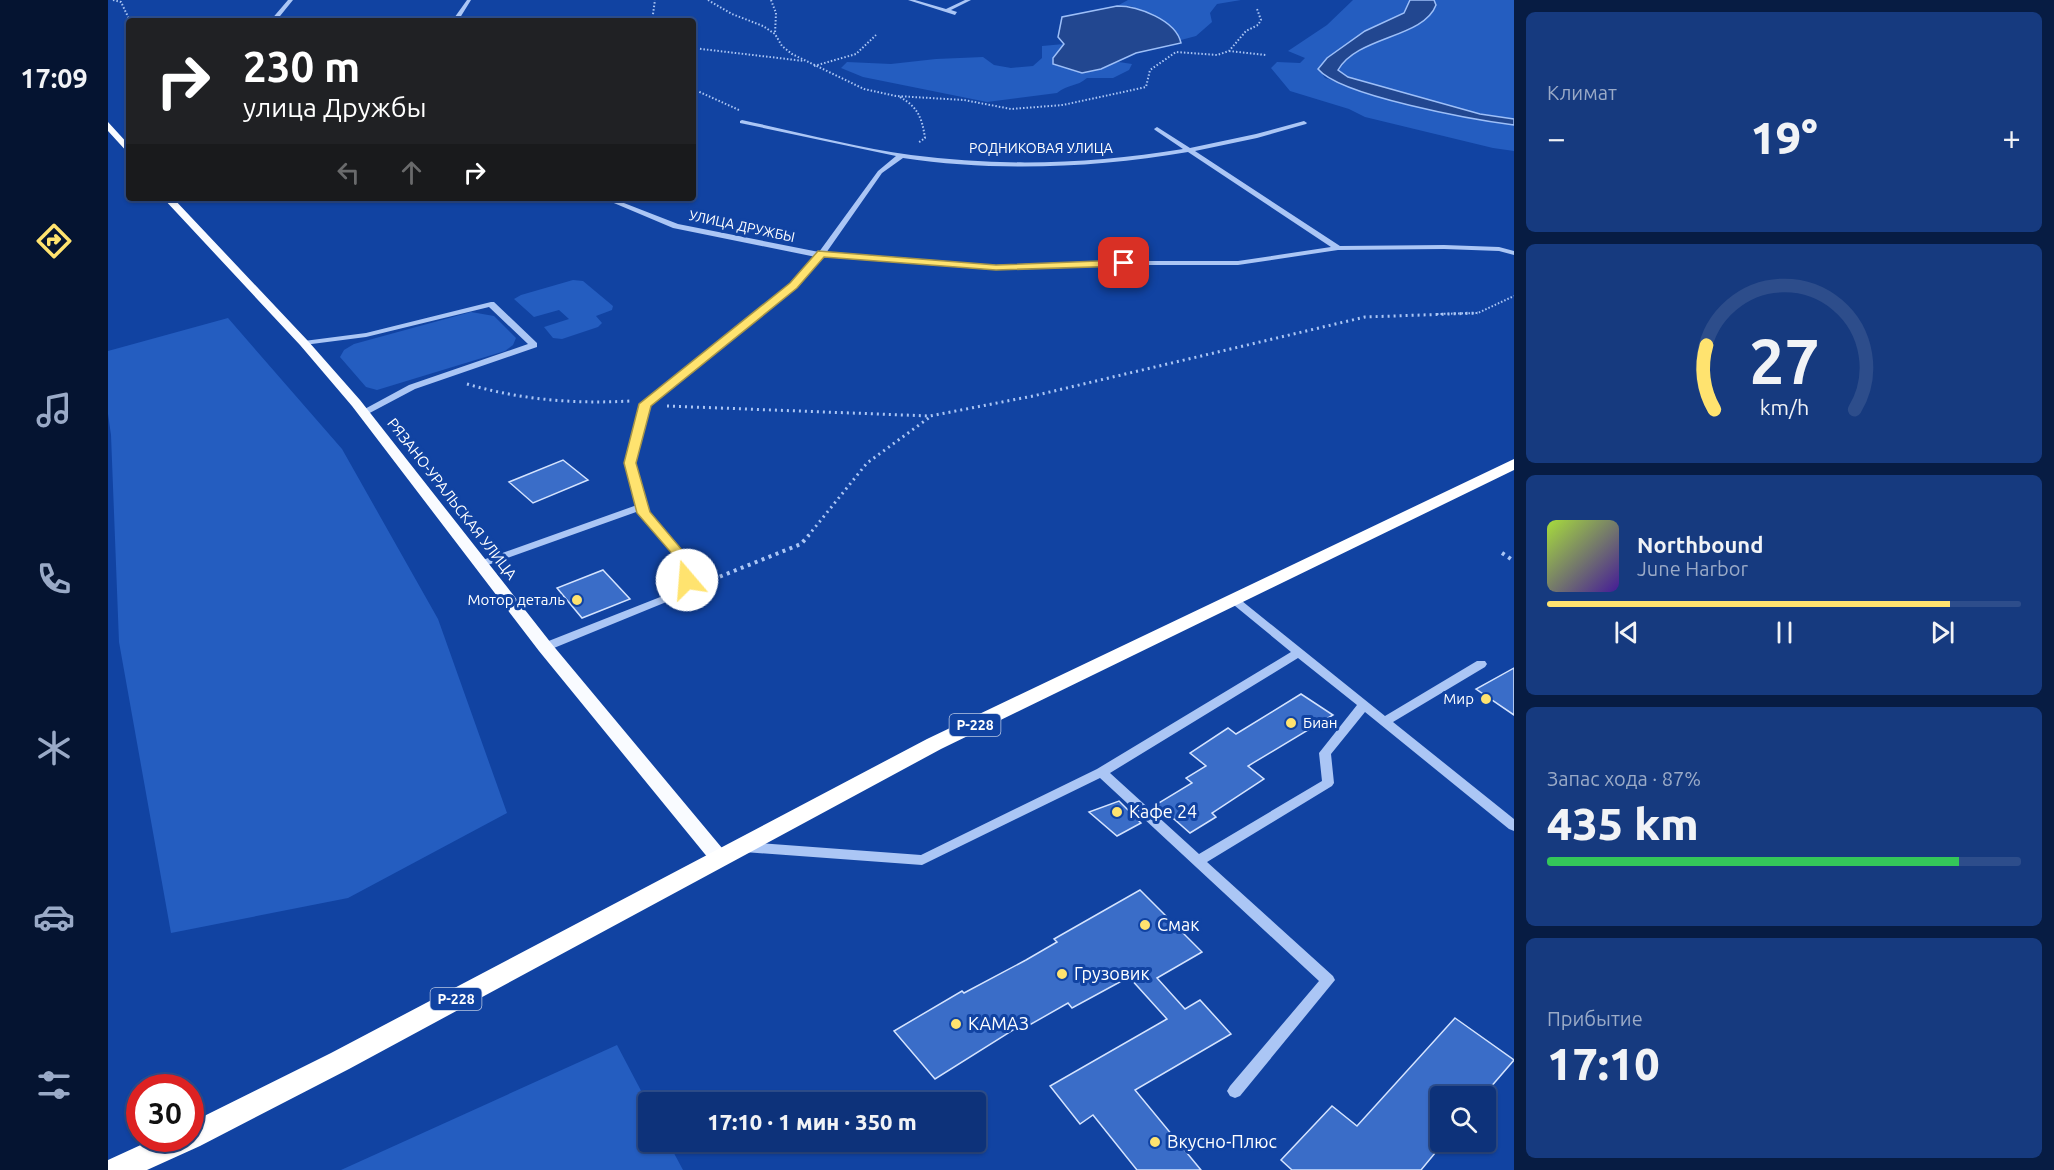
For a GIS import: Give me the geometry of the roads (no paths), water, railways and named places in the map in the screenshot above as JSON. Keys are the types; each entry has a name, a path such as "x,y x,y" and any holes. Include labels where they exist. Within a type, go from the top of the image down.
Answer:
{"highway":[{"name":"Р-228","path":"204,1130 340,1061 934,744 1514,464"},
{"name":"Р-228","path":"117,1170 158,1152"}],"main road":[{"path":"108,125 126,147"},
{"name":"РЯЗАНО-УРАЛЬСКАЯ УЛИЦА","path":"171,201 304,343 364,413 545,647 730,853"}],"street":[{"path":"276,18 291,0"},
{"path":"457,18 469,0"},
{"path":"911,0 955,13"},
{"path":"945,11 969,0"},
{"name":"РОДНИКОВАЯ УЛИЦА","path":"742,122 902,155 998,163 1080,162 1190,151 1259,137 1304,123"},
{"path":"1157,129 1338,248"},
{"path":"545,647 677,594 687,580 681,557 644,513 630,463 645,404 794,286 822,254 880,172 902,155"},
{"name":"УЛИЦА ДРУЖБЫ","path":"613,201 676,226 811,254 996,267 1103,263 1238,263 1338,248 1444,247 1499,249 1514,254"},
{"path":"304,343 366,335 491,304 534,345 412,387 364,413"},
{"path":"481,564 642,507"},
{"path":"1233,599 1514,826"},
{"path":"730,853 922,860 1101,772 1299,652"},
{"path":"1385,722 1481,664"},
{"path":"1198,861 1328,783 1325,753 1364,705"},
{"path":"1101,772 1328,980 1235,1091"}],"place":[{"name":"Мотор деталь","path":"577,600"},
{"name":"Мир","path":"1486,699"},
{"name":"Биан","path":"1291,723"},
{"name":"Кафе 24","path":"1117,812"},
{"name":"Смак","path":"1145,925"},
{"name":"Грузовик","path":"1062,974"},
{"name":"КАМАЗ","path":"956,1024"},
{"name":"Вкусно-Плюс","path":"1155,1142"}]}
